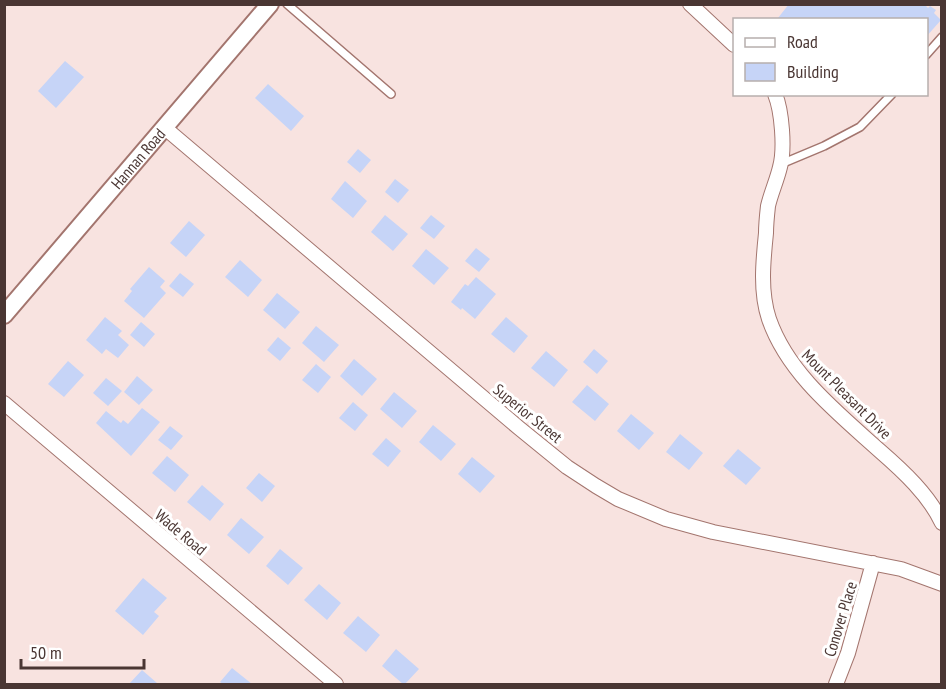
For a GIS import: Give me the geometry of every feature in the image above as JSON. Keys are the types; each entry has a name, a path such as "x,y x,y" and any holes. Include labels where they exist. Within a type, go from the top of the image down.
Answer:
{"street":[{"name":"Hannan Road","path":"4,315 270,4"},
{"path":"690,4 733,43"},
{"name":"Mount Pleasant Drive","path":"776,96 782,130 781,164 768,205 763,259 763,288 768,317 790,362 812,387 915,484 938,514 942,523"},
{"name":"Superior Street","path":"165,128 519,428 567,467 596,486 641,510 690,527 901,569 942,584"},
{"name":"Wade Road","path":"4,403 336,684"},
{"name":"Conover Place","path":"836,684 854,635 873,563"}],"lane":[{"path":"287,4 391,94"},
{"path":"928,54 942,37"},
{"path":"781,164 824,146 860,127 890,96"}],"building":[{"path":"789,4 924,4 936,10 934,13 941,20 928,35 928,18 778,18"},
{"path":"65,61 84,77 56,108 38,91"},
{"path":"268,84 304,116 291,131 255,98"},
{"path":"358,149 371,160 360,173 347,162"},
{"path":"395,179 409,190 398,203 385,192"},
{"path":"345,181 367,201 353,218 331,199"},
{"path":"385,215 408,234 393,251 371,232"},
{"path":"431,215 445,226 434,239 420,228"},
{"path":"189,221 205,235 186,257 170,243"},
{"path":"476,248 490,259 479,272 465,261"},
{"path":"426,249 449,268 434,285 412,266"},
{"path":"240,260 262,280 248,297 225,277"},
{"path":"149,267 165,281 160,287 166,293 144,318 124,301 132,291 130,289"},
{"path":"180,273 194,284 183,297 169,286"},
{"path":"476,277 496,294 475,319 451,302 465,284 468,286"},
{"path":"277,293 300,312 285,329 263,310"},
{"path":"105,317 122,331 118,335 129,345 118,358 106,349 102,354 86,340"},
{"path":"506,317 528,336 514,353 491,334"},
{"path":"141,322 155,334 144,347 130,335"},
{"path":"316,326 339,345 324,362 302,343"},
{"path":"278,337 291,348 280,361 267,350"},
{"path":"594,349 608,361 597,374 583,362"},
{"path":"546,351 568,370 554,387 531,368"},
{"path":"354,359 377,379 362,396 340,376"},
{"path":"68,361 84,375 64,397 48,384"},
{"path":"316,364 331,377 318,393 302,380"},
{"path":"137,376 153,390 139,405 124,392"},
{"path":"106,378 122,391 108,406 93,393"},
{"path":"587,385 609,404 595,421 572,402"},
{"path":"394,392 417,411 402,428 380,409"},
{"path":"353,402 368,415 355,431 339,418"},
{"path":"142,408 160,422 131,456 96,423 106,411 121,423 123,420 128,424"},
{"path":"631,414 654,433 639,450 617,431"},
{"path":"433,425 456,444 441,461 419,442"},
{"path":"170,426 183,436 171,450 158,440"},
{"path":"680,434 703,453 689,470 666,452"},
{"path":"386,438 401,451 388,467 372,454"},
{"path":"738,449 761,468 746,485 723,466"},
{"path":"167,456 189,475 175,492 152,473"},
{"path":"472,457 495,476 480,493 458,474"},
{"path":"259,473 275,486 262,502 246,488"},
{"path":"202,485 224,504 210,521 187,502"},
{"path":"241,518 264,537 249,554 227,535"},
{"path":"280,549 303,568 288,585 266,566"},
{"path":"143,578 167,598 154,612 159,616 143,635 115,611"},
{"path":"319,584 341,603 327,620 304,600"},
{"path":"358,616 380,635 366,652 343,633"},
{"path":"396,649 419,669 405,684 382,666"},
{"path":"232,668 252,684 223,684 220,682"},
{"path":"142,670 157,683 129,684"}]}
